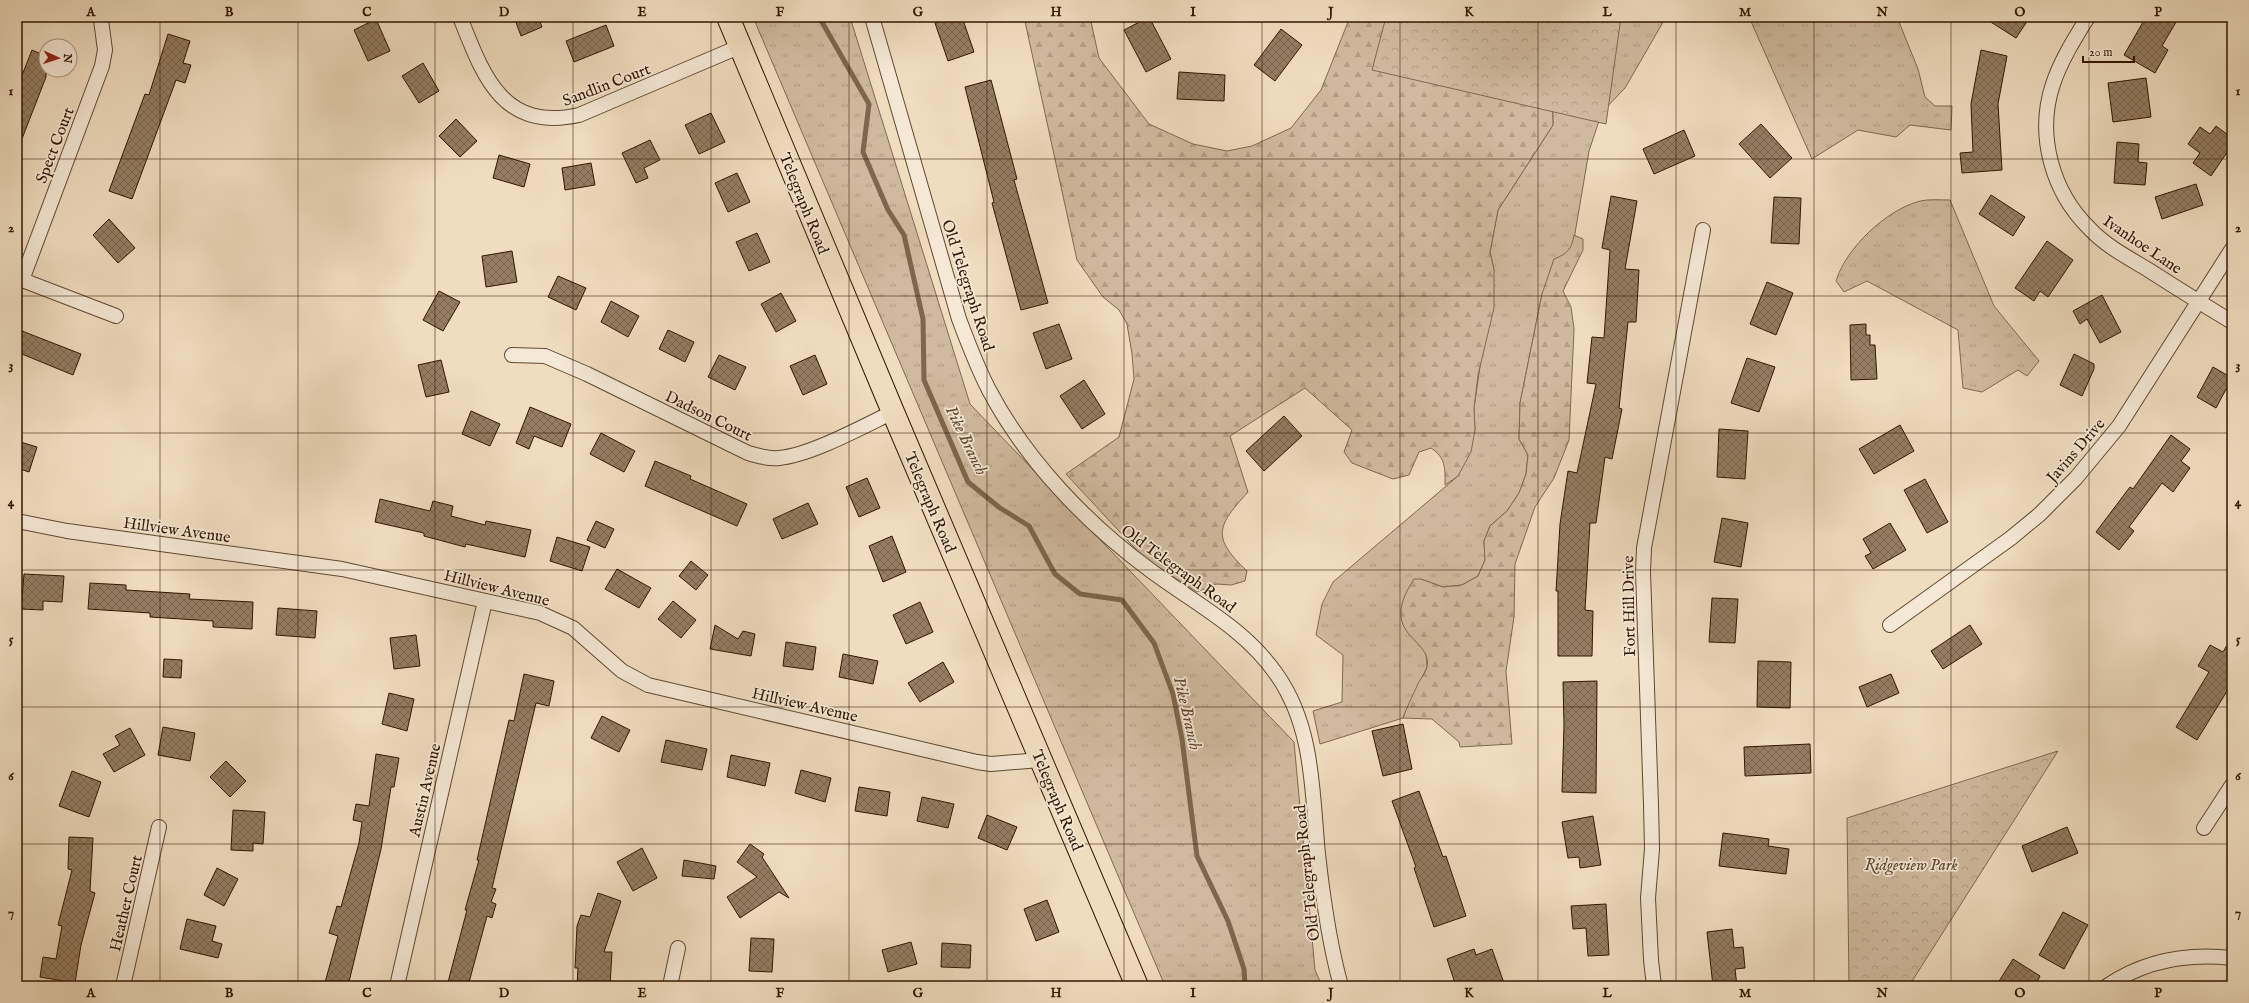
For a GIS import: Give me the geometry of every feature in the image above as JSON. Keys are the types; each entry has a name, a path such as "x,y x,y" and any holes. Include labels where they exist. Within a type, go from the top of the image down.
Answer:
{"main road":[{"name":"Telegraph Road","path":"728,17 892,412 1137,986"}],"street":[{"name":"Sandlin Court","path":"460,17 479,65 493,88 515,108 545,119 563,119 579,115 741,46"},
{"name":"Old Telegraph Road","path":"872,17 959,319 973,357 1007,419 1042,468 1107,536 1141,564 1213,613 1248,641 1277,675 1289,694 1300,719 1311,768 1327,925 1333,957 1341,986"},
{"name":"Ivanhoe Lane","path":"2088,17 2065,56 2050,95 2046,135 2053,173 2074,212 2090,229 2114,249 2232,322"},
{"name":"Spect Court","path":"19,279 102,66 105,50 101,20"},
{"name":"Fort Hill Drive","path":"1654,986 1651,960 1648,898 1652,850 1643,572 1644,548 1702,230"},
{"name":"Javins Drive","path":"1890,625 2011,538 2040,514 2076,478 2119,426 2232,249"},
{"path":"19,279 116,316"},
{"name":"Dadson Court","path":"512,355 545,356 587,374 748,454 762,458 777,458 797,454 892,412"},
{"name":"Hillview Avenue","path":"17,521 66,531 342,569 485,601 540,614 568,625 585,637 622,671 648,685 977,762 991,764 1040,760"},
{"name":"Austin Avenue","path":"397,986 485,601"},
{"path":"2204,828 2232,785"},
{"name":"Heather Court","path":"123,986 159,827"},
{"path":"670,986 678,948"},
{"path":"2107,986 2130,973 2162,962 2196,956 2232,958"}],"green space":[{"path":"753,17 850,17 970,404 1294,742 1315,970 1322,986 1165,986"},
{"path":"1024,17 1090,17 1099,58 1149,124 1193,144 1227,151 1252,146 1291,128 1321,90 1350,17 1604,17 1552,90 1553,125 1498,210 1490,252 1494,270 1494,308 1478,375 1474,408 1475,430 1471,452 1458,476 1445,485 1444,464 1440,456 1431,448 1419,452 1409,475 1393,479 1352,463 1344,452 1352,430 1305,388 1230,436 1248,492 1230,514 1222,532 1223,540 1228,549 1235,559 1247,571 1245,581 1231,585 1217,584 1197,592 1144,558 1066,474 1119,437 1134,379 1132,354 1127,324 1119,310 1103,297 1077,260"},
{"path":"1386,17 1621,17 1606,124 1372,70"},
{"path":"1604,17 1666,17 1625,88 1602,112 1589,151 1573,245 1542,294 1520,403 1519,439 1528,455 1526,474 1519,493 1507,511 1490,526 1484,541 1485,560 1478,576 1462,585 1443,587 1421,579 1427,667 1403,718 1320,744 1313,711 1342,702 1343,655 1316,635 1322,604 1333,582 1458,476 1475,430 1474,408 1494,270 1490,252 1498,210 1553,125 1552,90"},
{"path":"1749,17 1897,17 1918,69 1925,97 1935,106 1952,106 1951,130 1910,125 1896,137 1858,130 1812,159"},
{"path":"1950,200 1994,306 2039,361 2027,376 2018,370 1982,392 1963,388 1958,330 1867,281 1844,292 1836,281 1841,268 1858,244 1881,222 1907,206 1920,201"},
{"path":"1574,235 1583,239 1583,250 1563,291 1571,307 1574,329 1569,440 1554,478 1535,507 1515,564 1514,617 1506,671 1512,744 1460,747 1459,742 1432,719 1403,718 1427,667 1427,657 1422,649 1408,634 1403,624 1401,613 1404,598 1414,579 1421,579 1443,587 1462,585 1478,576 1485,560 1484,541 1490,526 1507,511 1519,493 1526,474 1528,455 1519,439 1520,403 1542,294 1554,259 1566,253 1572,244"},
{"name":"Ridgeview Park","path":"2058,751 1909,986 1849,986 1847,818"}],"building":[{"path":"514,17 538,17 542,27 521,36"},
{"path":"955,17 962,17 974,52 948,61 935,23"},
{"path":"1149,17 1171,59 1146,72 1124,30"},
{"path":"1983,17 2030,17 2016,38"},
{"path":"2146,17 2179,17 2162,46 2168,50 2155,73 2124,55"},
{"path":"376,19 390,51 368,61 354,30"},
{"path":"606,25 614,46 574,62 566,41"},
{"path":"1281,29 1302,45 1275,81 1254,65"},
{"path":"168,34 190,41 183,63 191,65 185,83 176,80 132,199 109,191 145,94 149,95"},
{"path":"32,50 38,53 38,78 46,78 18,149 17,88"},
{"path":"1981,50 2007,56 1998,104 2002,170 1962,173 1960,153 1973,152 1971,104"},
{"path":"423,63 439,91 419,103 402,76"},
{"path":"1179,72 1225,75 1224,101 1177,99"},
{"path":"2146,78 2151,117 2113,122 2108,83"},
{"path":"991,80 1017,179 1014,180 1048,303 1021,310 992,203 994,202 965,87"},
{"path":"711,113 725,142 699,154 685,125"},
{"path":"456,119 477,141 460,157 439,136"},
{"path":"1761,124 1792,158 1770,178 1739,144"},
{"path":"2216,126 2232,138 2232,145 2211,176 2193,163 2200,153 2188,144 2200,127 2210,134"},
{"path":"1684,130 1695,156 1654,174 1643,149"},
{"path":"650,140 660,160 644,168 648,178 636,183 622,153"},
{"path":"2117,142 2139,144 2138,162 2147,163 2145,185 2114,183"},
{"path":"499,155 530,164 524,187 493,178"},
{"path":"591,163 595,185 565,190 562,168"},
{"path":"737,173 750,202 728,212 715,183"},
{"path":"2196,184 2203,205 2162,219 2155,197"},
{"path":"1991,195 2025,217 2013,236 1979,214"},
{"path":"1611,196 1637,201 1625,269 1639,270 1636,322 1628,322 1619,408 1622,409 1612,459 1605,457 1596,523 1590,523 1585,610 1593,611 1592,656 1558,656 1558,591 1556,591 1560,524 1568,471 1577,473 1596,384 1587,383 1592,337 1604,338 1610,250 1602,248"},
{"path":"1774,197 1801,198 1799,244 1771,243"},
{"path":"109,219 135,248 118,263 93,235"},
{"path":"757,233 770,262 749,271 736,242"},
{"path":"2047,241 2073,260 2048,297 2040,291 2034,301 2015,288"},
{"path":"512,251 517,282 486,287 482,256"},
{"path":"558,276 586,288 576,310 548,297"},
{"path":"1767,282 1793,293 1776,335 1750,324"},
{"path":"439,291 460,302 443,331 423,320"},
{"path":"781,293 796,321 776,332 761,304"},
{"path":"2102,295 2121,332 2100,343 2087,319 2080,324 2073,311"},
{"path":"611,301 639,316 628,337 601,322"},
{"path":"1059,324 1072,359 1046,369 1033,333"},
{"path":"1866,324 1866,335 1870,335 1870,345 1875,345 1877,379 1851,380 1850,325"},
{"path":"17,329 81,354 73,375 17,352"},
{"path":"668,330 694,342 685,362 659,349"},
{"path":"2074,354 2094,364 2094,369 2082,396 2060,385"},
{"path":"719,355 746,367 735,390 708,377"},
{"path":"815,355 827,384 803,395 790,366"},
{"path":"1747,358 1775,367 1759,412 1731,403"},
{"path":"441,360 449,392 426,397 418,365"},
{"path":"2213,367 2232,378 2216,408 2197,397"},
{"path":"1084,380 1105,414 1082,429 1060,396"},
{"path":"530,407 571,424 562,447 534,436 529,449 516,443"},
{"path":"471,411 500,424 490,446 462,434"},
{"path":"1284,416 1302,436 1264,471 1246,451"},
{"path":"1900,425 1914,451 1874,474 1859,449"},
{"path":"1719,429 1748,431 1745,479 1717,477"},
{"path":"601,433 635,451 624,472 590,454"},
{"path":"2171,435 2190,449 2181,461 2190,468 2173,492 2162,483 2129,527 2134,531 2119,550 2096,532 2130,487 2133,489"},
{"path":"17,441 37,447 29,472 17,468"},
{"path":"655,461 691,476 690,479 747,504 737,526 645,486"},
{"path":"867,478 880,508 859,517 846,487"},
{"path":"1925,479 1948,522 1927,533 1904,490"},
{"path":"380,499 430,511 433,501 453,506 451,516 485,525 486,521 531,530 525,557 466,544 465,547 424,536 424,533 375,522"},
{"path":"808,503 818,524 782,539 773,519"},
{"path":"1722,518 1748,523 1741,567 1714,562"},
{"path":"596,521 614,529 605,548 587,540"},
{"path":"1890,523 1906,550 1873,569 1865,556 1871,553 1863,539"},
{"path":"892,536 906,572 883,582 869,546"},
{"path":"557,537 590,547 582,571 550,561"},
{"path":"691,561 708,575 696,590 679,576"},
{"path":"617,569 651,588 639,608 605,589"},
{"path":"24,574 64,576 62,602 43,601 43,610 21,609"},
{"path":"90,583 126,585 126,590 190,594 189,599 253,602 252,629 213,627 213,621 150,617 150,613 88,609"},
{"path":"1712,598 1738,599 1735,643 1709,642"},
{"path":"673,601 696,620 681,638 658,619"},
{"path":"920,602 933,632 906,644 893,615"},
{"path":"278,608 317,611 315,638 276,635"},
{"path":"715,625 738,639 743,631 755,634 751,656 710,649"},
{"path":"1970,625 1982,644 1943,669 1931,651"},
{"path":"416,635 420,666 394,669 390,638"},
{"path":"2232,637 2232,683 2197,740 2176,727 2209,672 2198,666 2210,645 2223,652"},
{"path":"786,642 816,647 813,670 783,666"},
{"path":"843,654 878,661 873,684 839,677"},
{"path":"164,659 182,660 181,678 163,677"},
{"path":"1758,661 1791,662 1790,708 1757,707"},
{"path":"943,662 954,682 920,702 908,683"},
{"path":"524,674 554,681 549,706 536,703 492,888 496,889 491,902 496,904 492,918 487,916 468,986 447,986 467,910 465,910 479,860 477,860 509,720 514,721"},
{"path":"1891,674 1899,693 1867,707 1859,687"},
{"path":"1597,681 1596,793 1562,792 1564,725 1563,682"},
{"path":"389,693 414,699 407,731 382,724"},
{"path":"602,716 630,730 619,752 591,738"},
{"path":"1403,724 1412,769 1383,776 1372,731"},
{"path":"163,727 195,733 190,761 158,755"},
{"path":"130,728 145,755 114,772 103,754 120,745 115,736"},
{"path":"666,740 707,749 702,770 661,762"},
{"path":"1810,744 1811,773 1745,776 1744,747"},
{"path":"376,754 399,758 394,787 391,787 381,849 348,986 324,986 338,936 329,933 337,906 341,907 359,843 362,822 353,820 356,804 369,806"},
{"path":"731,755 770,763 765,786 727,777"},
{"path":"226,761 246,781 230,797 210,777"},
{"path":"801,770 831,778 825,802 795,793"},
{"path":"72,771 101,782 89,817 59,806"},
{"path":"859,787 890,792 887,816 855,811"},
{"path":"1419,791 1443,857 1446,856 1466,916 1434,927 1414,868 1416,867 1392,801"},
{"path":"922,797 954,804 948,828 917,821"},
{"path":"233,810 265,812 263,844 253,843 253,851 231,850"},
{"path":"987,815 1017,827 1007,850 978,838"},
{"path":"1593,816 1601,865 1580,868 1579,857 1568,858 1562,822"},
{"path":"2067,827 2078,853 2032,872 2022,846"},
{"path":"1723,833 1769,839 1768,846 1789,849 1786,874 1719,866"},
{"path":"69,837 93,838 90,891 95,893 81,945 75,983 40,977 43,957 56,959 62,926 58,925 72,870 68,869"},
{"path":"750,844 764,854 762,857 789,898 779,892 740,918 727,897 757,877 737,862"},
{"path":"642,848 657,878 633,891 617,862"},
{"path":"684,860 716,866 714,879 682,876"},
{"path":"217,868 238,879 224,906 204,895"},
{"path":"598,893 621,901 604,952 612,952 610,986 577,986 578,968 575,968 577,926 581,915 590,917"},
{"path":"1047,900 1059,932 1036,941 1024,909"},
{"path":"1606,904 1609,955 1588,956 1586,928 1573,929 1571,906"},
{"path":"2063,912 2088,925 2064,969 2039,955"},
{"path":"187,919 216,926 212,941 222,944 218,958 180,949"},
{"path":"1732,929 1734,948 1743,947 1745,968 1735,969 1737,986 1713,986 1707,932"},
{"path":"751,938 774,939 772,972 749,971"},
{"path":"911,942 917,964 888,972 882,950"},
{"path":"942,943 971,945 970,968 941,967"},
{"path":"1474,949 1476,955 1492,949 1505,986 1456,986 1447,959"},
{"path":"2013,959 2040,976 2035,986 1996,986"}],"waterway":[{"name":"Pike Branch","path":"819,17 869,104 863,152 888,210 904,235 923,319 924,380 968,482 1000,508 1029,526 1055,574 1080,594 1122,600 1154,643 1173,694 1182,739 1197,856 1228,921 1244,969 1245,986"}]}
